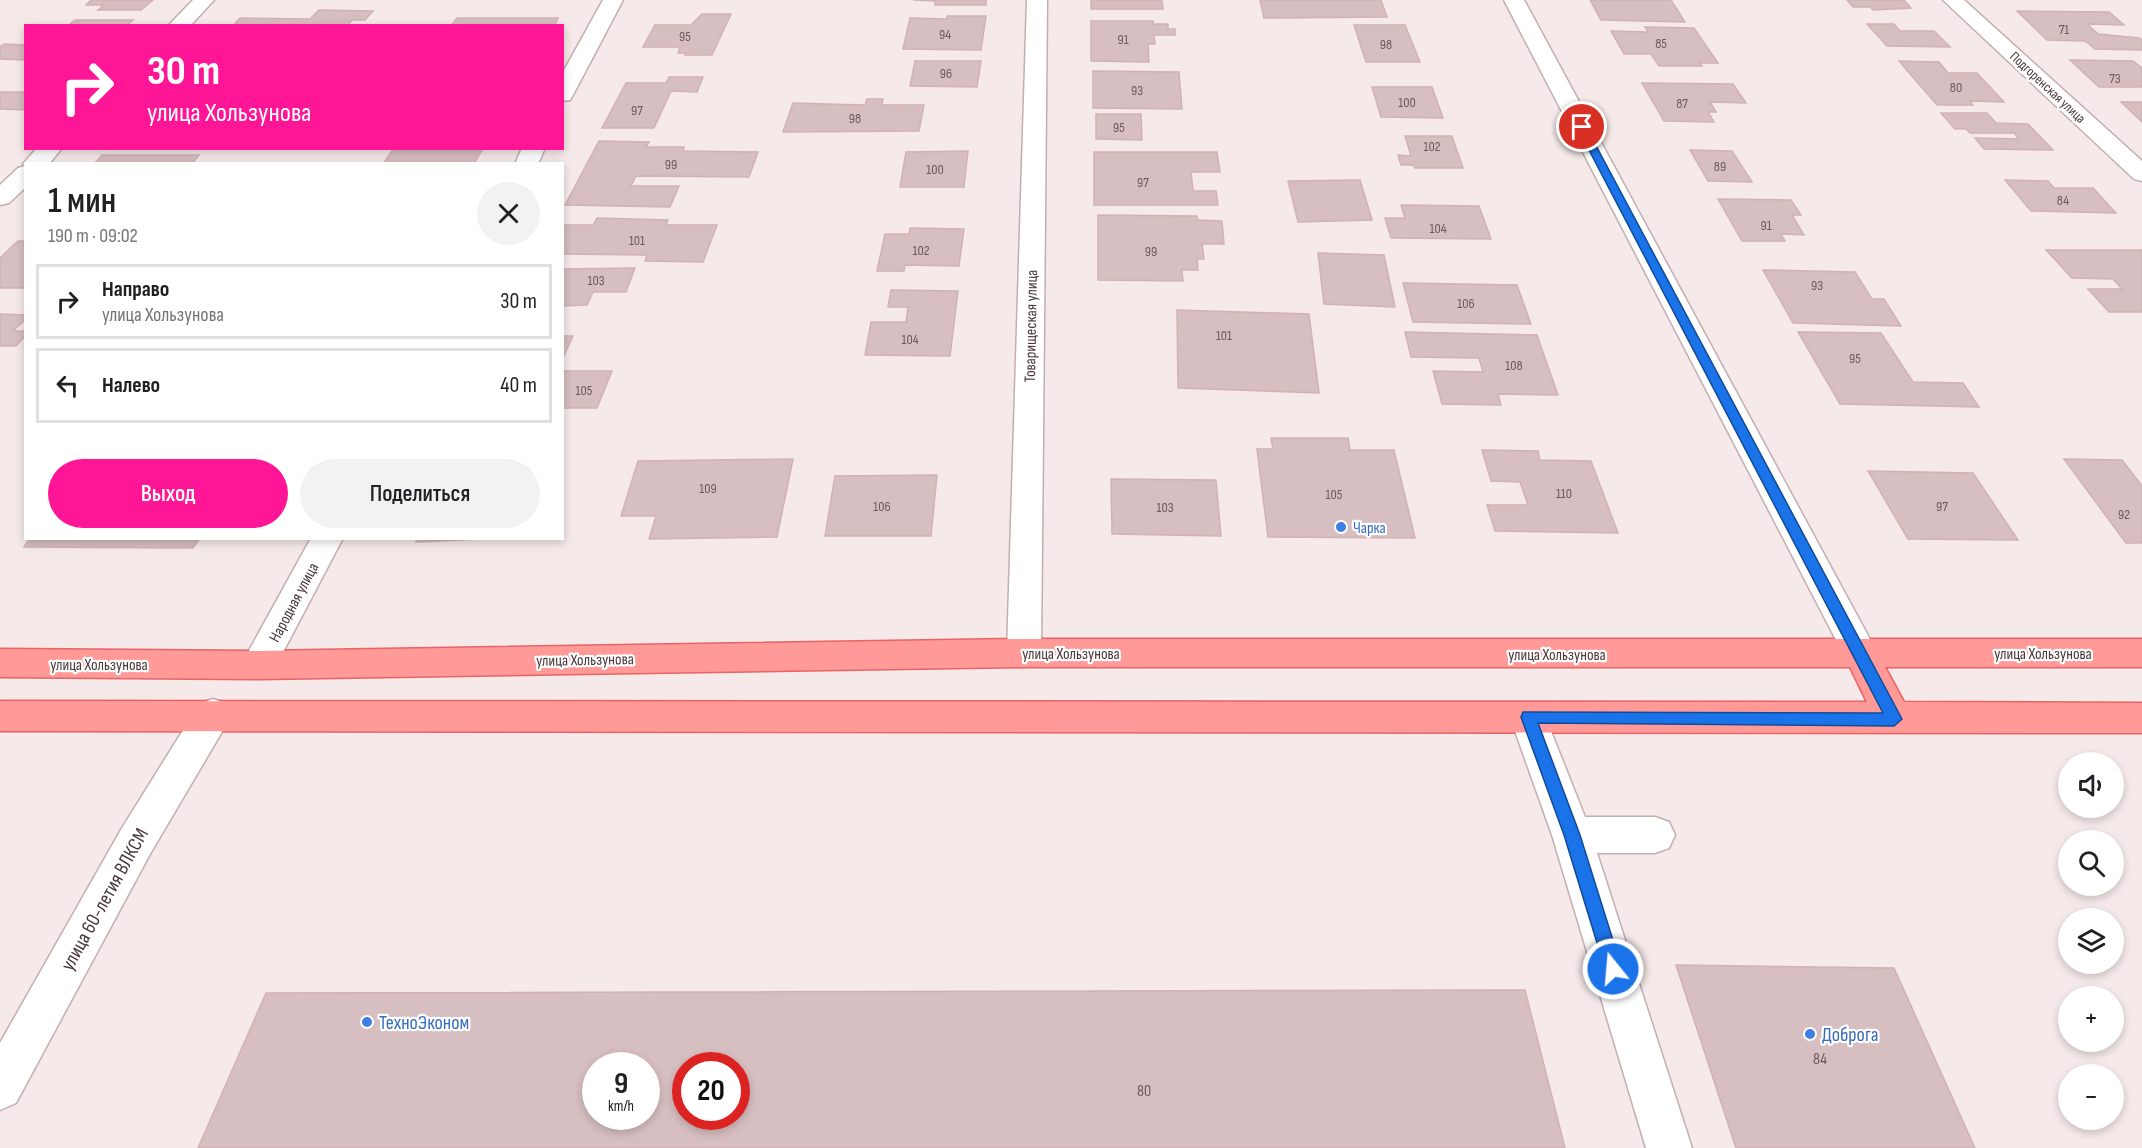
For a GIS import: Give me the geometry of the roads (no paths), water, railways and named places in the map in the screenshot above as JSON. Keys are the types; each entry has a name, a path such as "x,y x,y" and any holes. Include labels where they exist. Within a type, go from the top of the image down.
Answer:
{"main road":[{"name":"улица Хользунова","path":"0,663 259,664 1024,652 2142,653"},
{"path":"1860,653 1894,719"},
{"path":"0,716 213,714 2142,718"}],"street":[{"path":"180,24 204,0"},
{"path":"564,91 613,0"},
{"name":"Товарищеская улица","path":"1024,652 1037,0"},
{"path":"1514,0 1860,653"},
{"name":"Подгоренская улица","path":"1953,0 2142,174"},
{"path":"37,162 49,150"},
{"path":"0,198 24,175"},
{"name":"Народная улица","path":"259,664 326,540"},
{"name":"улица 60-летия ВЛКСМ","path":"0,1087 136,841 213,714"},
{"path":"1528,717 1572,835 1669,1148"},
{"path":"1572,835 1655,835"}],"place":[{"name":"Чарка","path":"1341,527"},
{"name":"ТехноЭконом","path":"367,1022"},
{"name":"Доброга","path":"1810,1034"}]}
